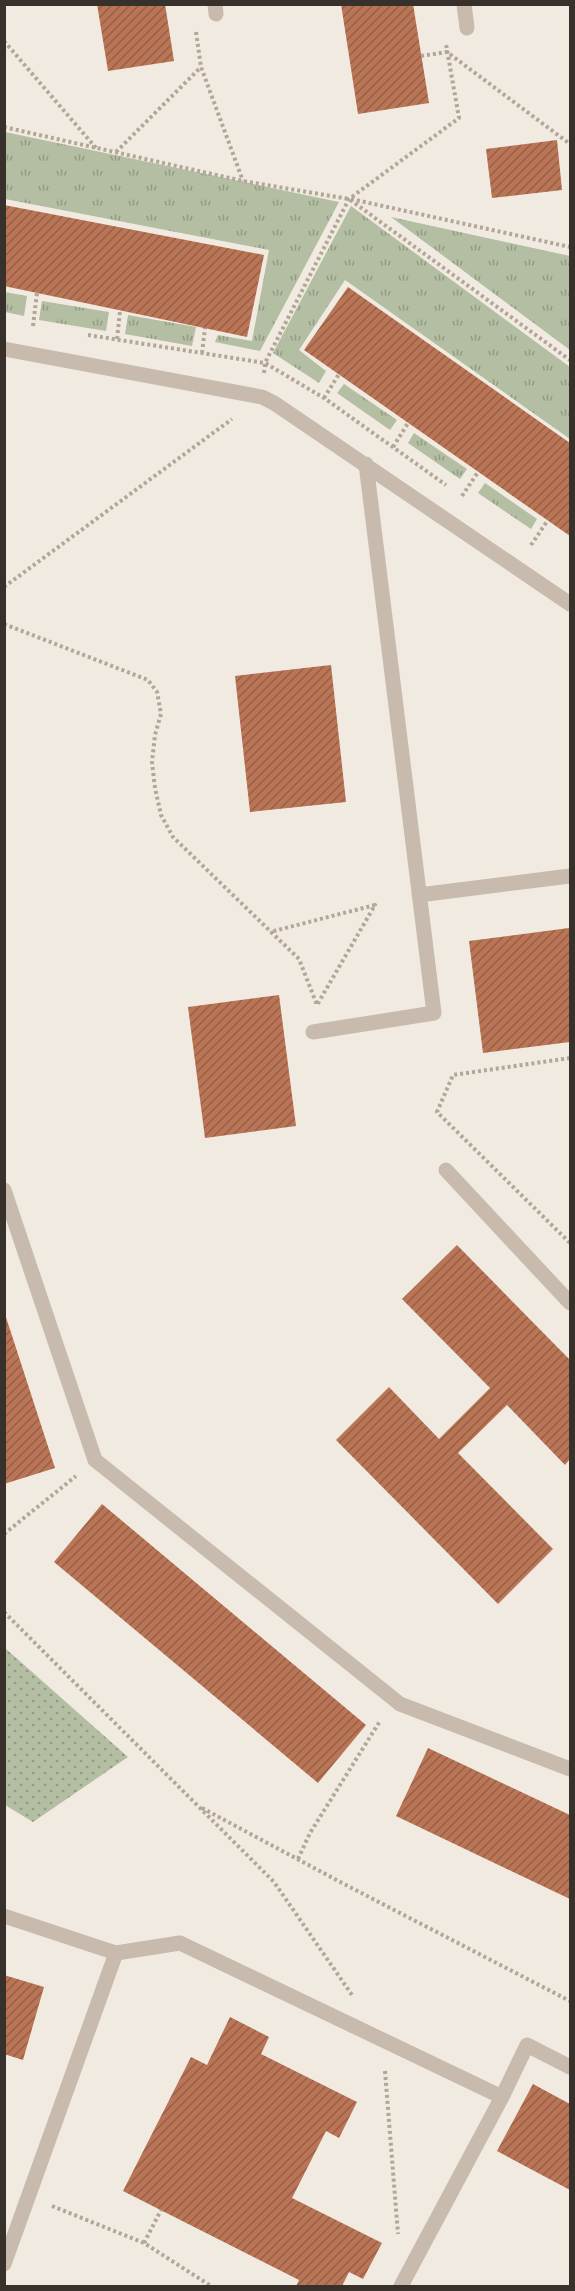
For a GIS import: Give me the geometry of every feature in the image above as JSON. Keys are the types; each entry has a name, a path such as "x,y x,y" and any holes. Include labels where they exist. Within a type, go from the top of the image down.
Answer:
{"lane":[{"path":"464,4 467,28"},
{"path":"4,349 262,397 366,464 570,604"},
{"path":"313,1032 434,1013 366,464"},
{"path":"419,895 570,876"},
{"path":"446,1170 570,1303"},
{"path":"4,1190 95,1460 400,1704 570,1769"},
{"path":"4,1916 116,1953 180,1943 502,2097"},
{"path":"4,2265 116,1953"},
{"path":"400,2286 502,2097 527,2045 570,2067"}],"path":[{"path":"195,25 201,67 243,181"},
{"path":"4,587 262,397 265,363 349,199 459,118 446,40"},
{"path":"4,41 96,148"},
{"path":"421,56 447,52 570,144"},
{"path":"116,152 201,67"},
{"path":"4,127 243,181 349,199 570,247"},
{"path":"349,199 570,360"},
{"path":"33,326 37,293"},
{"path":"117,339 120,311"},
{"path":"202,353 205,328"},
{"path":"324,398 339,374"},
{"path":"393,447 408,423"},
{"path":"462,496 478,472"},
{"path":"531,545 548,520"},
{"path":"4,624 147,680 157,692 161,714 155,735 152,762 161,814 173,837 270,932 299,959 317,1005 375,905 270,932"},
{"path":"570,1058 453,1075 437,1112 570,1243"},
{"path":"4,1534 76,1476"},
{"path":"4,1612 274,1882 355,2000"},
{"path":"298,1859 310,1833 381,1719"},
{"path":"196,1805 570,2001"},
{"path":"382,2039 398,2242"},
{"path":"28,2196 144,2243 211,2286"},
{"path":"144,2243 161,2210"}],"green space":[{"path":"5,132 339,202 260,351 215,342 218,335 252,341 269,250 5,199"},
{"path":"351,206 570,367 570,439 345,280 299,350 326,371 319,383 273,353"},
{"path":"391,217 570,256 570,350"},
{"path":"5,292 27,296 24,316 5,312"},
{"path":"42,301 109,312 106,331 39,320"},
{"path":"128,315 196,327 192,346 125,334"},
{"path":"344,384 397,420 390,430 337,393"},
{"path":"414,433 467,469 460,479 408,443"},
{"path":"485,483 537,519 531,529 478,493"},
{"path":"5,1648 128,1757 33,1822 5,1805"}],"building":[{"path":"97,4 165,4 174,61 108,71"},
{"path":"341,4 413,4 429,103 358,114"},
{"path":"557,140 562,190 492,198 486,149"},
{"path":"4,205 264,255 247,337 4,286"},
{"path":"348,287 570,443 570,536 304,350"},
{"path":"331,665 346,802 250,812 235,676"},
{"path":"569,928 570,1042 483,1053 469,941"},
{"path":"279,995 296,1126 205,1138 188,1007"},
{"path":"457,1245 570,1360 570,1459 565,1465 507,1405 458,1453 553,1549 498,1604 336,1440 389,1387 439,1439 490,1388 402,1299"},
{"path":"4,1311 55,1468 4,1484"},
{"path":"102,1504 366,1725 318,1783 54,1562"},
{"path":"428,1748 570,1815 570,1899 396,1816"},
{"path":"4,1975 44,1987 23,2060 4,2054"},
{"path":"230,2017 269,2037 261,2054 357,2102 339,2138 326,2131 292,2198 382,2243 363,2279 349,2272 342,2286 296,2286 299,2280 123,2191 191,2057 207,2065"},
{"path":"533,2084 570,2104 570,2190 497,2151"}]}
